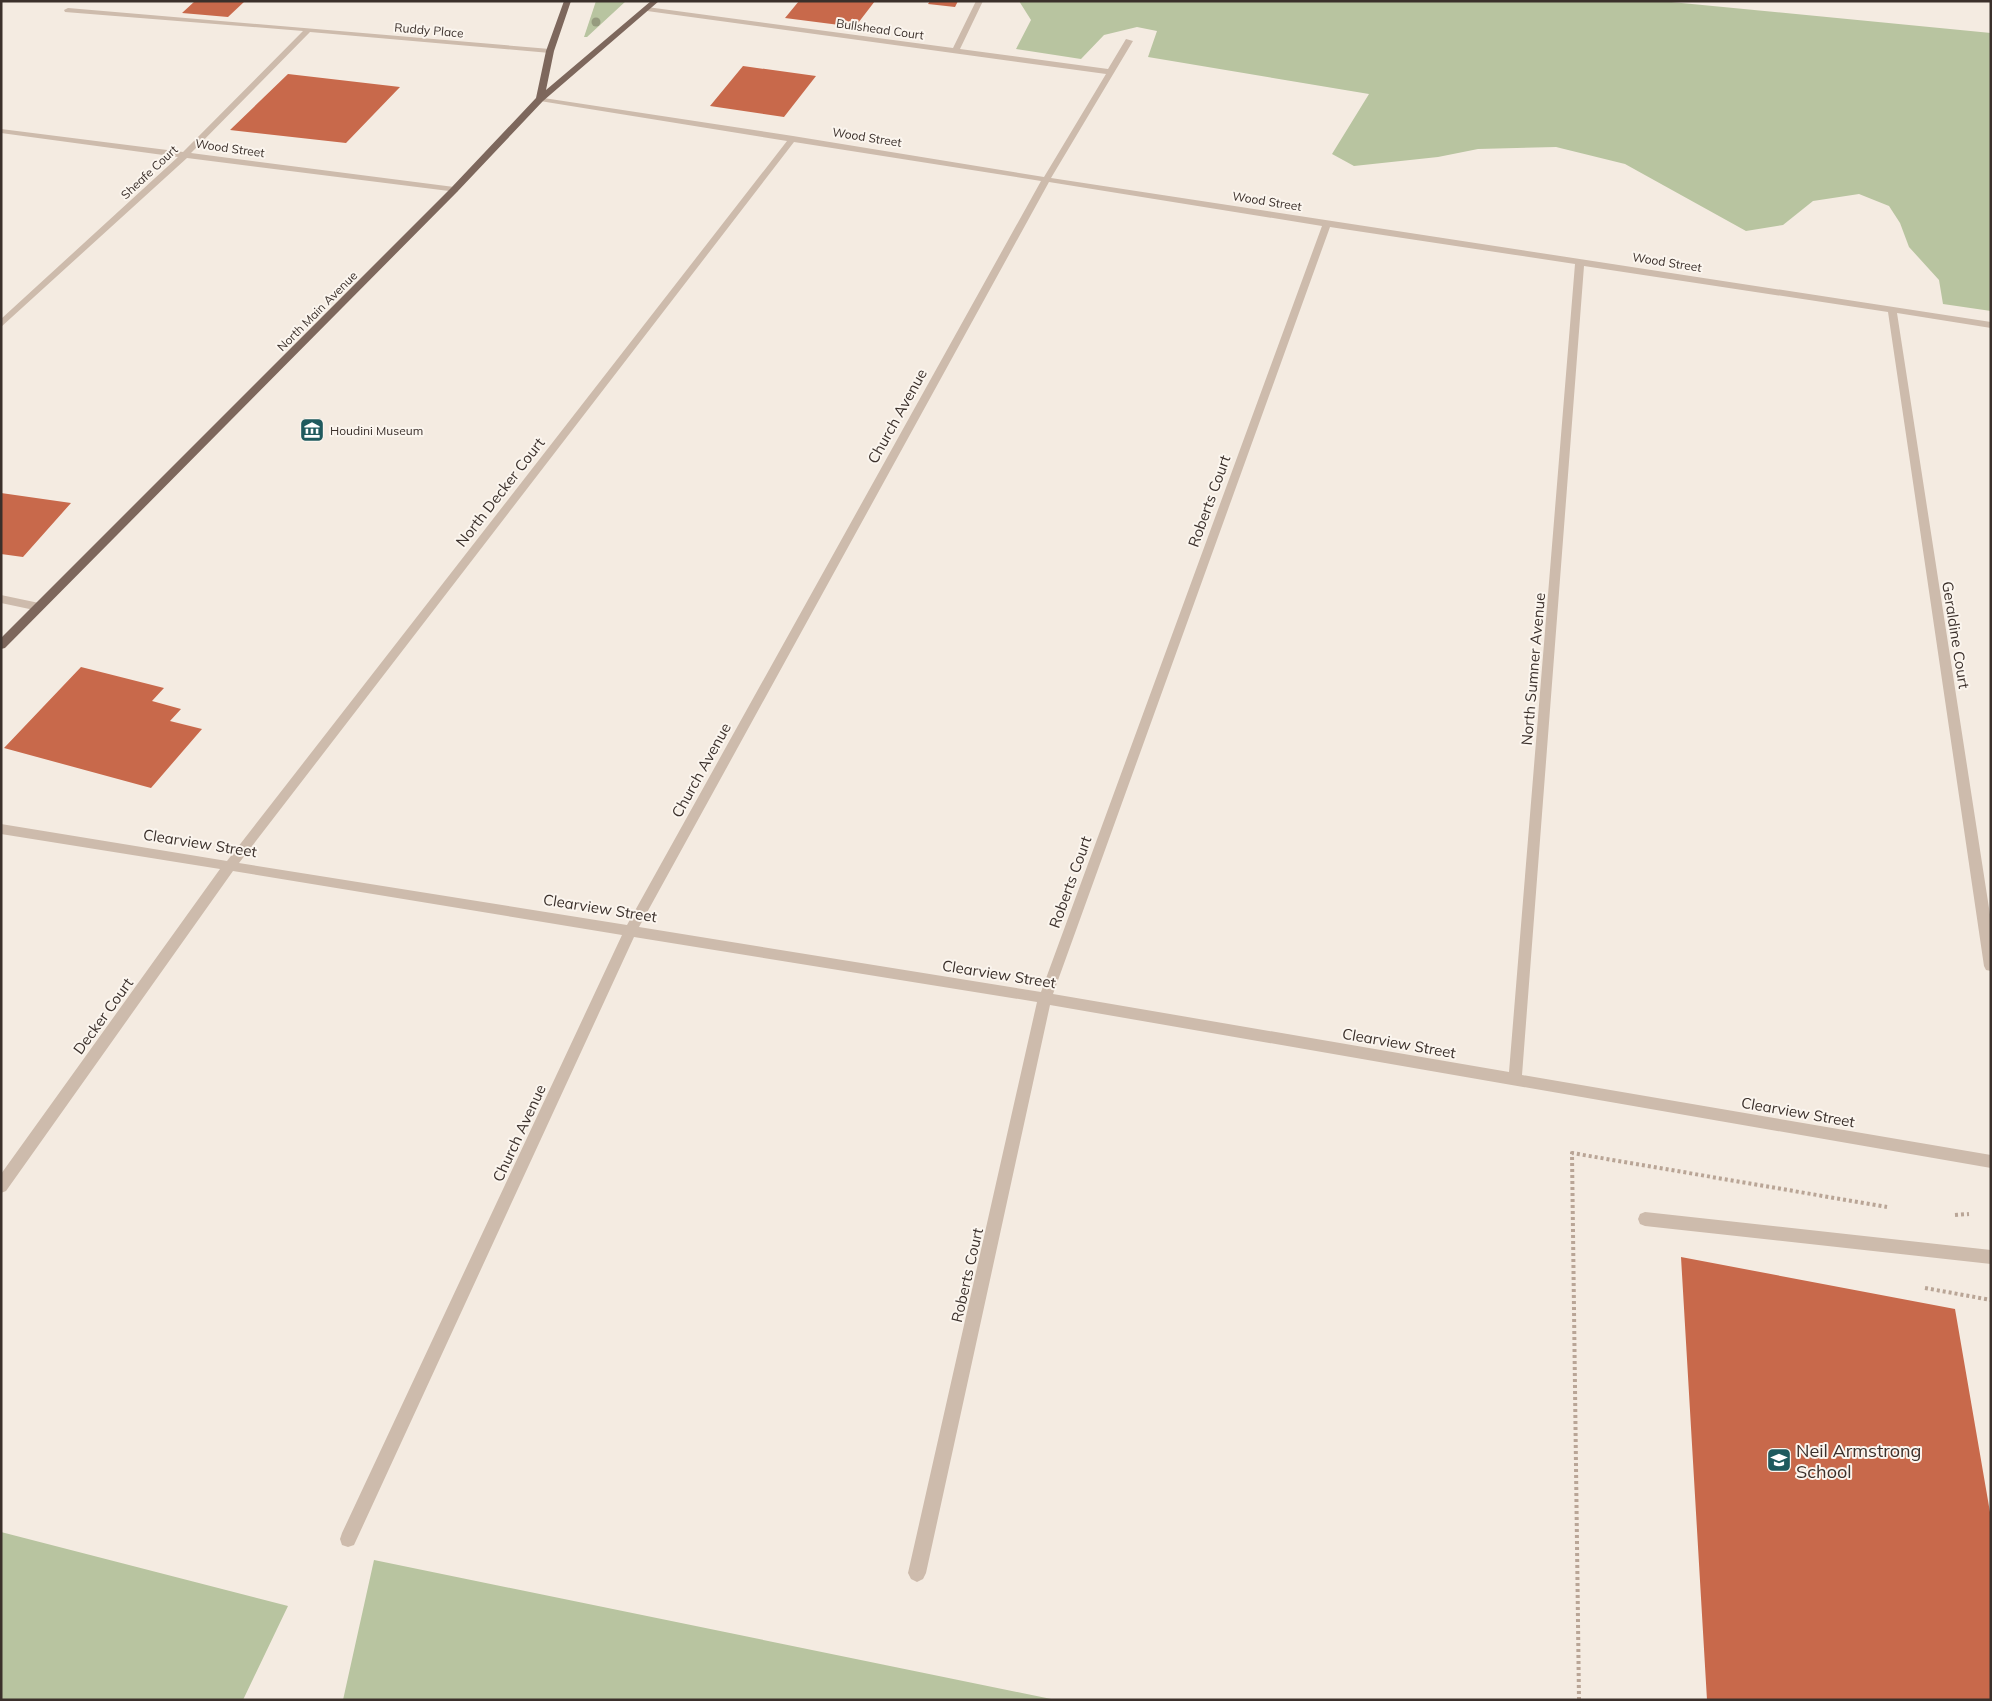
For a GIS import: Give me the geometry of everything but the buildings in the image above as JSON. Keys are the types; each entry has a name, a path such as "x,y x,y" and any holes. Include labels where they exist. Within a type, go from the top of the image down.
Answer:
{"main road":[{"path":"540,99 550,51 568,1"},
{"name":"North Main Avenue","path":"1,645 454,190 540,99 656,1"}],"street":[{"path":"956,50 980,1"},
{"name":"Ruddy Place","path":"68,10 157,16 307,31 550,51"},
{"name":"Bullshead Court","path":"647,10 1110,72"},
{"name":"Sheafe Court","path":"1,324 186,154 307,31"},
{"name":"Church Avenue","path":"348,1539 631,930 1047,178 1129,41"},
{"name":"Wood Street","path":"540,99 1047,178 1327,224 1991,325"},
{"name":"Wood Street","path":"1,131 454,190"},
{"name":"North Decker Court","path":"231,864 793,138"},
{"name":"Roberts Court","path":"917,1573 1044,998 1327,224"},
{"name":"North Sumner Avenue","path":"1515,1079 1580,262"},
{"name":"Geraldine Court","path":"1892,309 1991,966"},
{"path":"1,599 39,607"},
{"name":"Clearview Street","path":"1,829 231,864 1044,998 1991,1162"},
{"name":"Decker Court","path":"1,1186 231,864"},
{"path":"1645,1219 1991,1257"}],"path":[{"path":"1579,1700 1572,1153 1896,1208"},
{"path":"1952,1215 1970,1214"}],"green space":[{"path":"596,1 626,1 587,37 584,37"},
{"path":"1019,1 1661,1 1991,33 1991,311 1943,304 1939,280 1909,247 1900,223 1889,206 1859,194 1813,201 1783,225 1746,231 1625,164 1556,147 1478,149 1438,157 1354,166 1332,154 1369,94 1148,57 1157,31 1137,27 1104,35 1081,59 1016,49 1031,20"},
{"path":"1,1532 288,1606 243,1700 1,1700"},
{"path":"374,1560 1056,1700 343,1700"}],"place":[{"name":"Houdini Museum","path":"312,430"},
{"name":"Neil Armstrong School","path":"1779,1460"}]}
